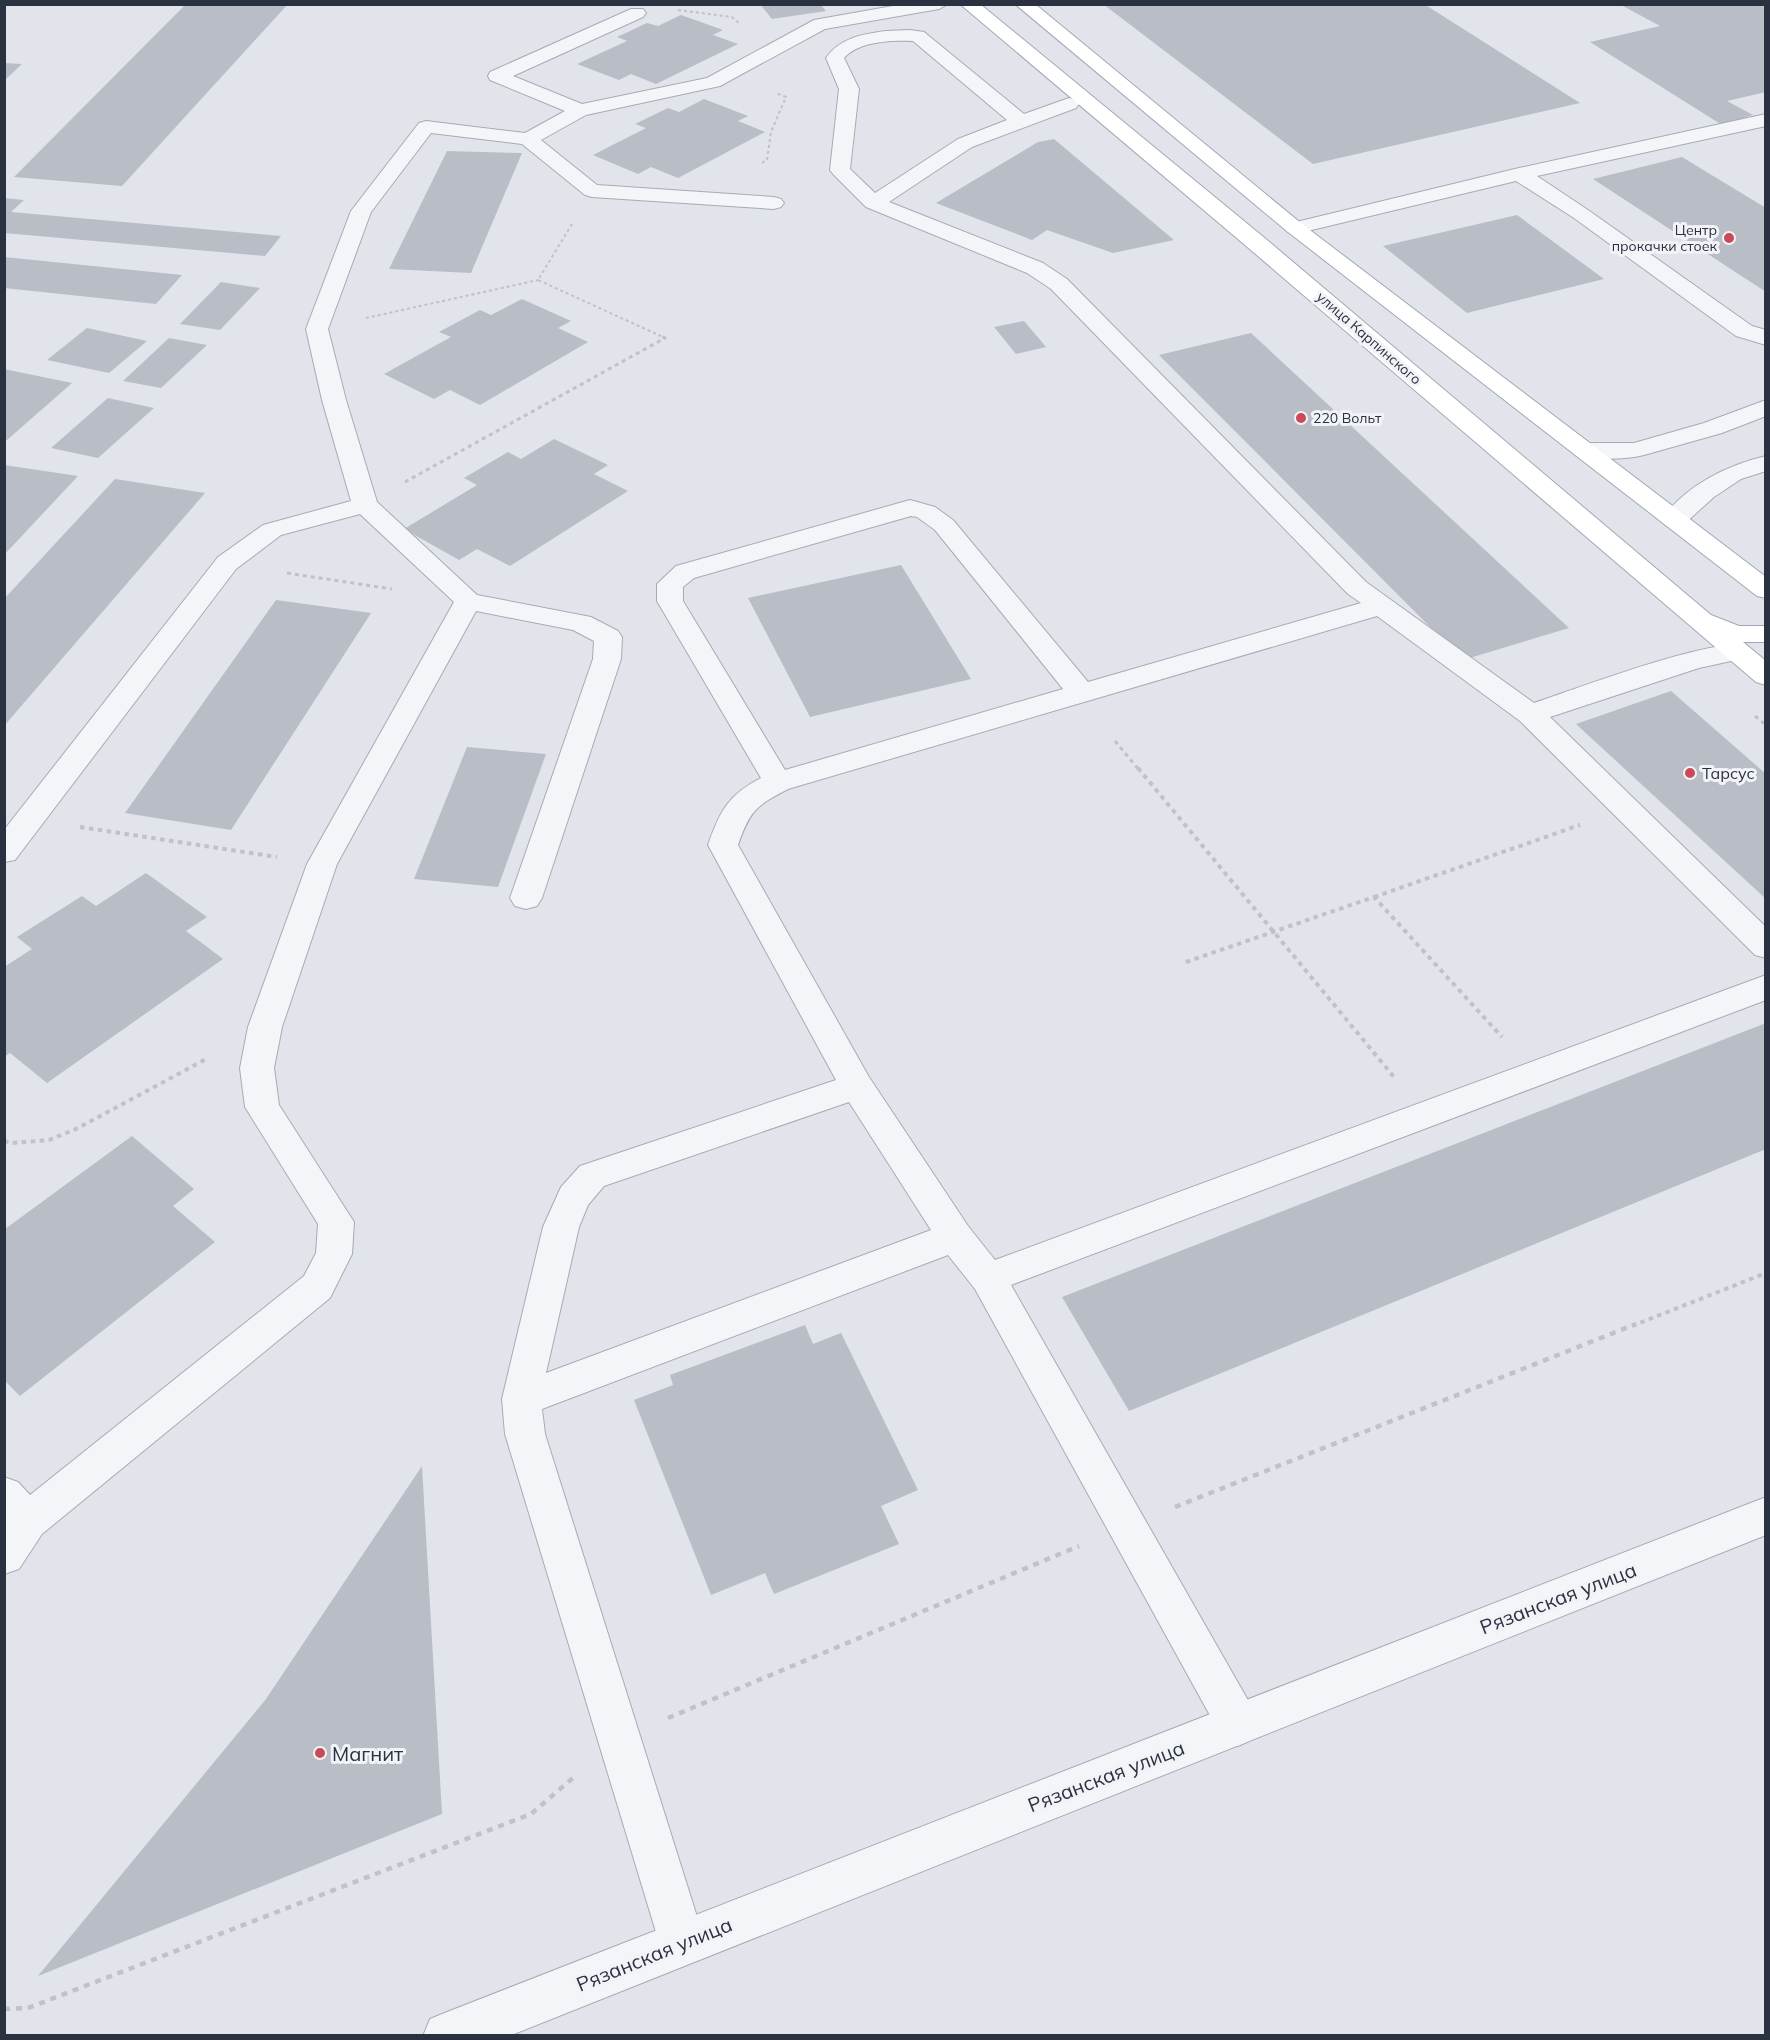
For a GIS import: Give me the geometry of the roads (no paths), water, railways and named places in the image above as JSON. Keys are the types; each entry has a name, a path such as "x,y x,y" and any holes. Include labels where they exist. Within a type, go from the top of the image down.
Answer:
{"main road":[{"name":"улица Карпинского","path":"969,4 1253,240 1766,676"},
{"path":"1024,4 1295,228 1766,590"},
{"path":"1696,618 1735,634 1766,634"}],"street":[{"path":"528,139 580,110 713,82 820,24 939,4"},
{"path":"580,110 498,76 637,13"},
{"path":"1021,122 918,36 904,34 849,44 838,51 836,58 849,89 840,170 873,203 1035,268 1059,284 1357,588 1530,714 1766,947"},
{"path":"873,203 965,143 1070,104"},
{"path":"1295,228 1519,174 1694,138 1766,120"},
{"path":"526,898 607,659 608,637 581,623 468,601 365,505 334,400 317,329 361,211 426,127 528,139 592,191 774,202"},
{"path":"1519,174 1581,214 1744,332 1766,338"},
{"path":"1581,214 1605,211 1734,300"},
{"path":"1584,450 1635,450 1713,428 1766,407"},
{"path":"1674,520 1705,492 1732,474 1766,463"},
{"path":"4,852 31,820 227,563 272,530 365,505"},
{"path":"778,782 670,601 670,584 685,572 909,508 926,512 944,525 1082,694"},
{"path":"4,1555 16,1508 317,1287 334,1254 336,1222 262,1107 257,1068 265,1027 322,864 468,601"},
{"path":"1238,1724 988,1278 955,1237 857,1086 723,845 733,815 747,798 778,782 1381,606"},
{"path":"1530,714 1693,661 1735,652"},
{"path":"988,1278 1766,987"},
{"path":"682,1942 525,1434 521,1399 561,1227 574,1197 592,1176 857,1086"},
{"path":"521,1399 955,1237"},
{"name":"Рязанская улица","path":"447,2036 1766,1516"}],"place":[{"name":"Центр прокачки стоек","path":"1729,238"},
{"name":"220 Вольт","path":"1301,418"},
{"name":"Тарсус","path":"1690,773"},
{"name":"Магнит","path":"320,1753"}]}
